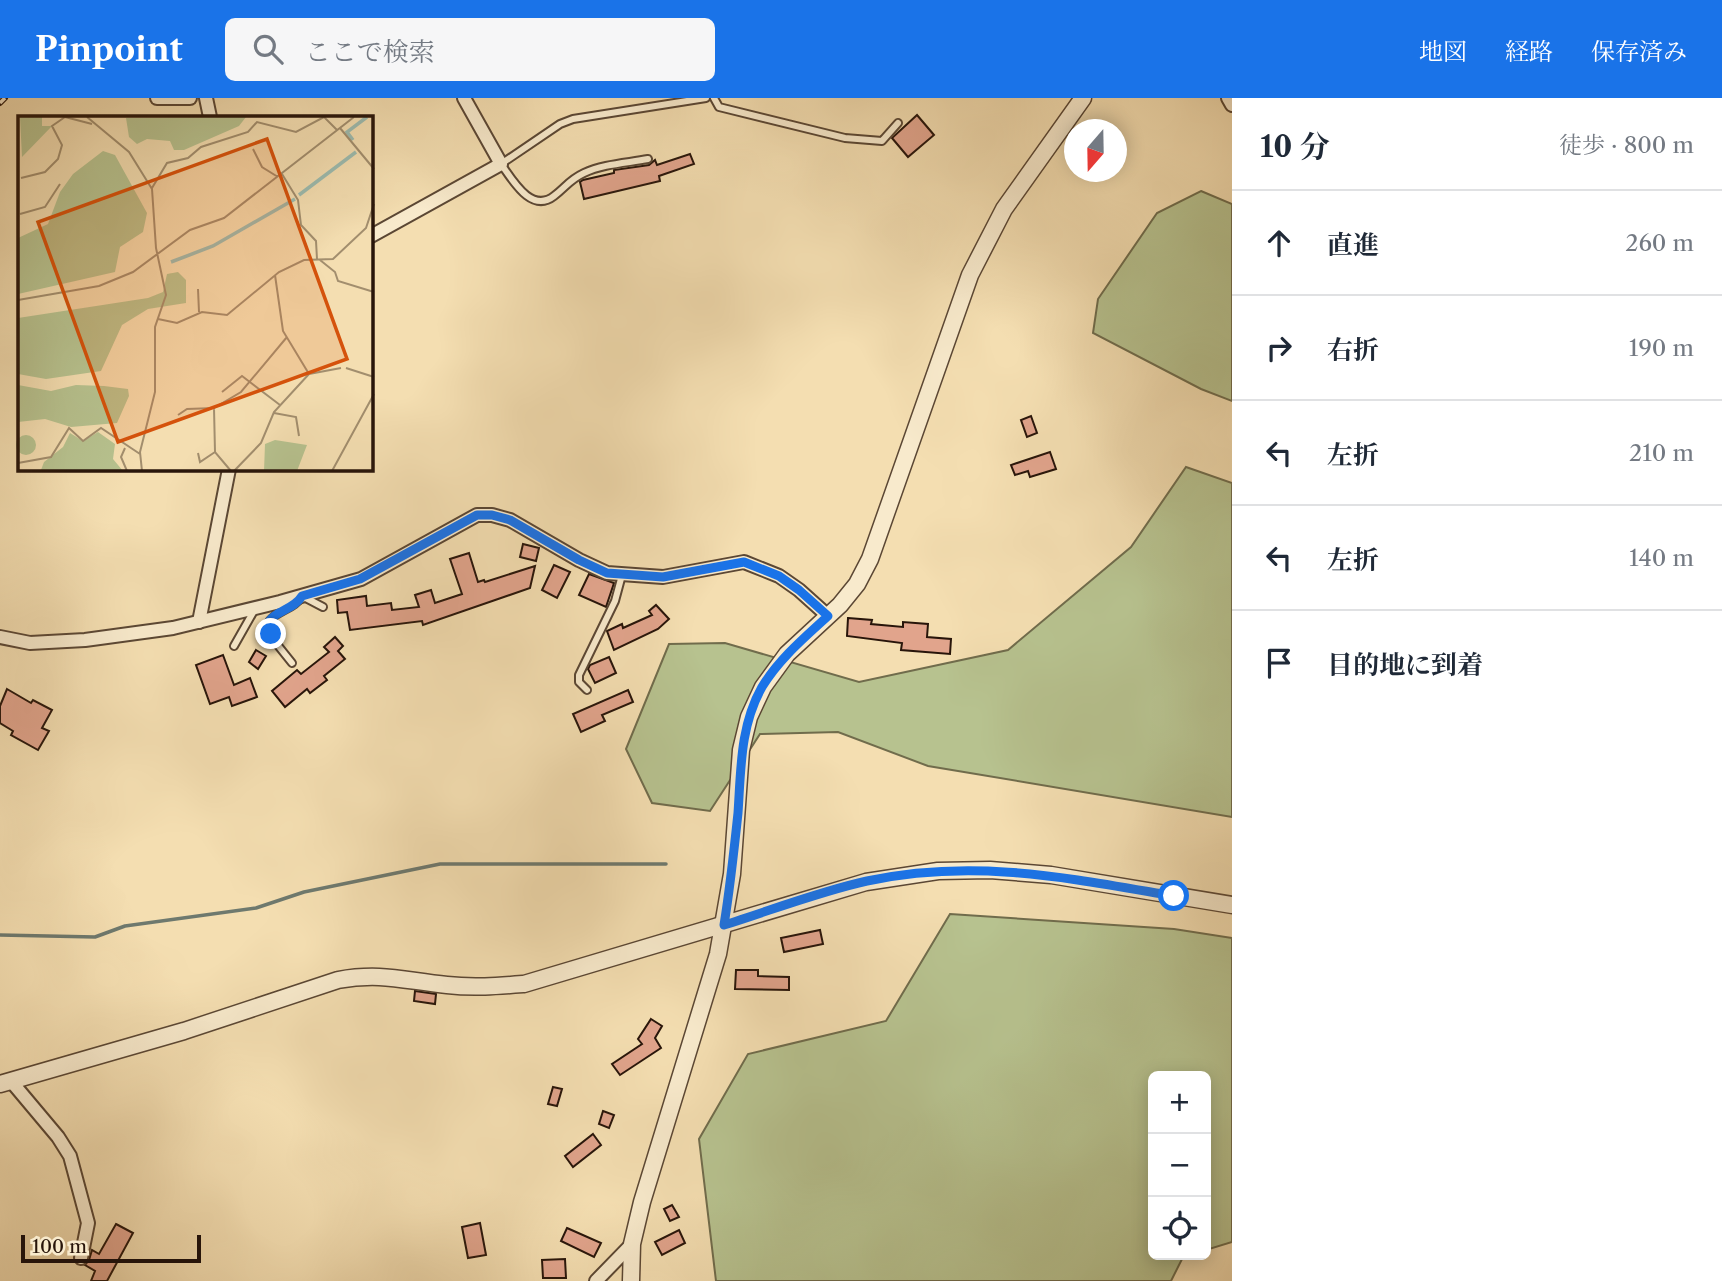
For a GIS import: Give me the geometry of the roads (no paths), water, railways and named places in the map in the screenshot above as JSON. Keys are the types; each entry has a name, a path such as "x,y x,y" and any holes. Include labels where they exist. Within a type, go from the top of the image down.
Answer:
{"street":[{"path":"158,98 190,98"},
{"path":"206,98 210,116"},
{"path":"373,235 501,164 464,98"},
{"path":"631,1281 632,1244 642,1202 718,954 732,874 741,750 749,717 763,687 787,654 828,616 857,584 870,559 970,275 987,238 1004,209 1083,98"},
{"path":"1228,98 1232,105"},
{"path":"199,622 229,471"},
{"path":"0,637 30,643 85,640 173,628 256,608 360,579 477,515 492,515 510,520 607,573 663,577 744,562 779,576 828,616"},
{"path":"80,1258 88,1223 70,1156 58,1137 5,1083 184,1031 338,979 365,975 392,976 480,988 524,984 866,881 938,871 990,870 1051,876 1232,905"},
{"path":"596,1281 632,1244"}],"lane":[{"path":"648,159 588,171 570,180 552,198 541,201 530,198 520,190 501,164 560,124 573,119 706,98"},
{"path":"714,98 719,107 845,138 882,141 898,123"},
{"path":"587,690 579,682 579,675 615,601 622,575"},
{"path":"292,663 276,643 267,625 270,618 297,604 302,596 323,607"},
{"path":"234,646 256,608"}],"waterway":[{"path":"0,935 95,937 125,926 256,908 304,892 440,864 666,864"}],"railway":[{"path":"0,103 5,98"}]}
